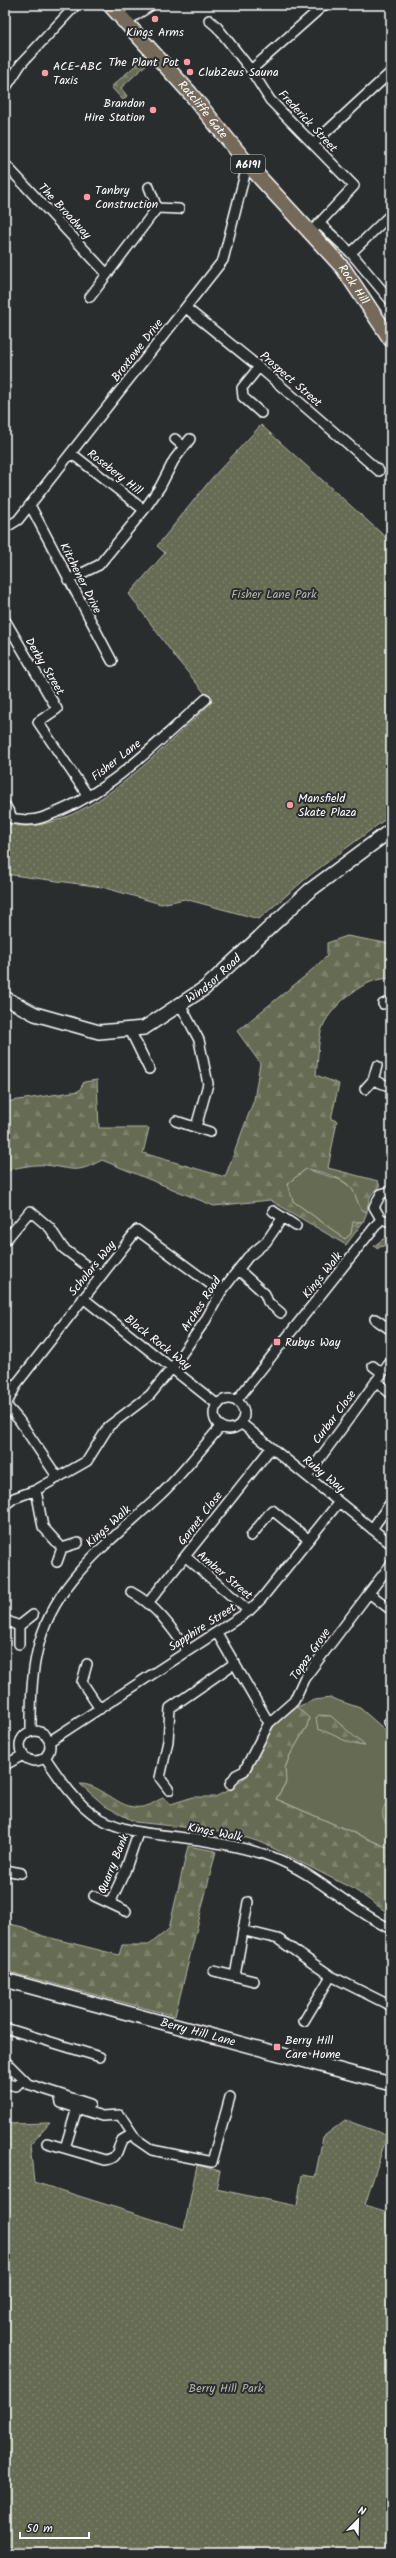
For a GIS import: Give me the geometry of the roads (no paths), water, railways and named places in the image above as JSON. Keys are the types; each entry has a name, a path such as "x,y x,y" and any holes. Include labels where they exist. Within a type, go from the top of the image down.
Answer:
{"main road":[{"name":"Ratcliffe Gate","path":"110,5 190,93 251,168 315,228"},
{"path":"123,21 148,5"},
{"name":"Rock Hill","path":"315,228 391,340"},
{"name":"Windsor Road","path":"5,998 35,1014 99,1032 144,1028 205,988 309,891 391,830"},
{"name":"Berry Hill Lane","path":"5,1980 391,2084"}],"street":[{"path":"5,88 21,64 76,5"},
{"path":"251,70 324,5"},
{"name":"Frederick Street","path":"209,20 217,27 251,70 270,100 354,186 315,228"},
{"path":"313,144 391,72"},
{"name":"The Broadway","path":"5,164 107,274"},
{"name":"Broxtowe Drive","path":"5,528 18,520 223,260 245,174 251,168"},
{"path":"149,187 157,208"},
{"path":"90,297 157,208"},
{"path":"157,208 179,210"},
{"path":"351,253 391,214"},
{"path":"315,228 351,253 391,301"},
{"name":"Prospect Street","path":"186,308 259,367 379,471"},
{"path":"259,367 242,388 243,396 261,412"},
{"path":"175,439 184,447"},
{"path":"68,580 99,565 144,510 190,439"},
{"name":"Rosebery Hill","path":"71,453 144,510"},
{"name":"Kitchener Drive","path":"30,505 68,580 112,661"},
{"name":"Derby Street","path":"5,620 57,709 38,722 88,796"},
{"name":"Fisher Lane","path":"9,818 40,819 88,796 116,778 206,699"},
{"path":"5,805 9,818"},
{"path":"180,1004 199,1040 208,1084 196,1127"},
{"path":"130,1030 149,1069"},
{"path":"366,1089 373,1080 377,1066"},
{"path":"373,1080 391,1086"},
{"path":"176,1121 210,1132"},
{"path":"391,1191 381,1194 375,1202 375,1212 381,1219 391,1222"},
{"path":"5,1241 30,1211 50,1228 63,1248 100,1276"},
{"path":"273,1211 296,1226"},
{"name":"Arches Road","path":"5,1505 14,1498 36,1490 87,1461 109,1426 150,1395 172,1368 205,1321 221,1292 248,1257 266,1242 282,1217"},
{"name":"Kings Walk","path":"236,1401 381,1219"},
{"name":"Scholars Way","path":"6,1405 18,1382 137,1230 221,1292"},
{"path":"239,1270 265,1294 268,1302 281,1314"},
{"name":"Black Rock Way","path":"83,1298 218,1404"},
{"path":"375,1318 391,1330"},
{"name":"Curbar Close","path":"307,1476 391,1361"},
{"path":"373,1366 382,1373"},
{"path":"376,1381 391,1394"},
{"path":"226,1400 236,1401 244,1413 242,1423 230,1429 221,1426 215,1418 218,1404 226,1400"},
{"path":"6,1405 58,1478"},
{"name":"Ruby Way","path":"242,1423 270,1448 391,1544"},
{"name":"Kings Walk","path":"31,1731 32,1689 37,1651 52,1612 73,1577 101,1547 160,1496 221,1426"},
{"name":"Garnet Close","path":"148,1603 186,1557 270,1448"},
{"path":"36,1490 43,1527 62,1548"},
{"name":"Sapphire Street","path":"50,1740 100,1709 187,1650 218,1633 249,1611 262,1598 339,1502"},
{"path":"372,1529 391,1502"},
{"path":"251,1536 272,1510 308,1539"},
{"path":"62,1548 78,1543"},
{"path":"57,1562 62,1548"},
{"name":"Amber Street","path":"186,1557 249,1611"},
{"name":"Topaz Grove","path":"230,1784 236,1775 244,1771 269,1723 294,1701 304,1679 391,1564"},
{"path":"131,1592 148,1603 171,1627 187,1650"},
{"path":"369,1594 391,1610"},
{"path":"19,1626 33,1615"},
{"path":"5,1620 19,1626"},
{"path":"19,1626 19,1644"},
{"path":"218,1633 269,1723"},
{"path":"87,1664 82,1682 100,1709"},
{"path":"169,1790 160,1778 168,1741 170,1708 235,1664"},
{"path":"31,1731 42,1732 50,1740 49,1751 45,1757 32,1760 23,1755 20,1742 23,1737 31,1731"},
{"path":"5,1764 23,1755"},
{"name":"Kings Walk","path":"45,1757 77,1798 98,1817 138,1833 224,1844 273,1858 320,1882 373,1920 391,1929"},
{"path":"232,1766 236,1775"},
{"path":"151,1778 160,1778"},
{"name":"Quarry Bank","path":"110,1904 125,1871 138,1833"},
{"path":"5,1870 21,1873"},
{"name":"Quarry Bank","path":"94,1896 126,1911"},
{"path":"234,1976 245,1931 248,1902"},
{"path":"245,1931 278,1939 331,1976 389,2005 391,1995"},
{"path":"214,1971 254,1981"},
{"path":"304,2020 331,1976"},
{"path":"5,2028 100,2057"},
{"path":"8,2065 6,2076 7,2084 16,2086 23,2080"},
{"path":"8,2065 28,2084 90,2104"},
{"path":"59,2094 61,2104 102,2116 120,2115 136,2140 152,2150 212,2162 230,2097"},
{"path":"65,2148 77,2108"},
{"path":"48,2143 105,2160 114,2158 118,2154 122,2140 132,2134"}],"place":[{"name":"Kings Arms","path":"155,19"},
{"name":"The Plant Pot","path":"187,62"},
{"name":"ClubZeus Sauna","path":"190,72"},
{"name":"ACE-ABC Taxis","path":"45,73"},
{"name":"Brandon Hire Station","path":"153,110"},
{"name":"Tanbry Construction","path":"87,197"},
{"name":"Mansfield Skate Plaza","path":"290,805"},
{"name":"Rubys Way","path":"277,1342"},
{"name":"Berry Hill Care Home","path":"277,2047"}],"park label":[{"name":"Fisher Lane Park","path":"274,594"},
{"name":"Berry Hill Park","path":"226,2388"}]}
